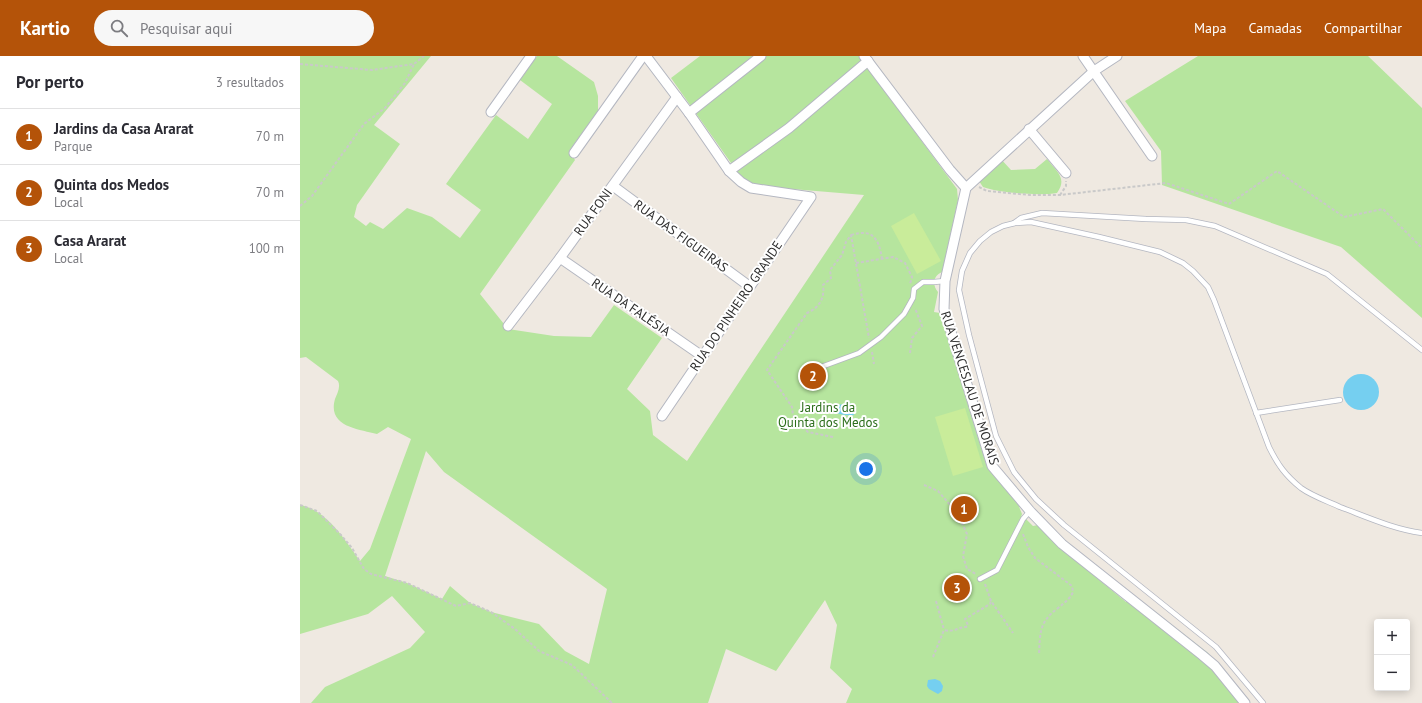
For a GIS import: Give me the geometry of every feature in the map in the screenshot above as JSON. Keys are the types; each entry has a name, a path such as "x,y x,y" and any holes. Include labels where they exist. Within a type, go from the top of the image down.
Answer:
{"street":[{"path":"491,112 531,56"},
{"path":"574,153 645,56 689,113 729,171 789,128 866,59 950,170 969,185 1094,71 1117,56"},
{"path":"689,113 761,56"},
{"path":"1082,56 1094,71 1152,156"},
{"name":"RUA FONI","path":"508,326 560,258 677,97"},
{"path":"1029,129 1066,173"},
{"name":"RUA DO PINHEIRO GRANDE","path":"662,416 811,197 751,188 741,182 729,171"},
{"name":"RUA VENCESLAU DE MORAIS","path":"969,185 945,281 944,309 992,466 1030,511 1062,544 1215,666 1244,703"},
{"name":"RUA DAS FIGUEIRAS","path":"613,186 750,286"},
{"name":"RUA DA FALÉSIA","path":"560,258 702,356"}],"lane":[{"path":"1013,224 1022,218 1042,213 1186,220 1215,226 1327,274 1422,350"},
{"path":"1263,703 1216,647 1064,525 1036,499 1014,472 996,436 969,336 959,290 962,270 970,253 980,241 991,232 1003,226 1031,222 1160,252 1183,263 1208,287 1269,447 1280,468 1302,488 1319,498 1388,526 1410,532 1422,533"},
{"path":"821,367 859,353 882,336 904,314 913,298 914,289 923,282 945,281"},
{"path":"1256,414 1340,400"},
{"path":"982,579 997,570 1023,519 1030,511"}],"path":[{"path":"300,206 312,196 364,124 385,108 405,83 414,64 424,56"},
{"path":"300,64 372,70 414,64"},
{"path":"969,185 987,191 1030,195 1060,195 1166,183 1229,204 1277,171 1344,217 1383,209 1422,248"},
{"path":"1060,195 1066,186 1066,173"},
{"path":"833,437 808,432 799,424 793,415 792,407 767,370 807,313 815,310 820,302 824,292 822,285 831,278 830,270 842,255 846,242 851,235 867,232 878,242 882,259"},
{"path":"851,235 874,364"},
{"path":"856,263 893,257 905,263 912,277 908,287 922,326 912,338 910,353"},
{"path":"924,485 938,491 958,514 967,534 963,556 967,569 982,579 991,601 1013,633"},
{"path":"300,505 317,510 352,548 364,569 371,574 384,576 407,583 456,606 470,604 491,612 515,628 539,651 572,665 612,703"},
{"path":"1020,525 1028,547 1035,558 1072,586 1073,592 1070,598 1050,614 1040,628 1039,655"},
{"path":"933,656 944,630 936,601"},
{"path":"944,630 952,632 961,627 966,627 968,625 965,619 990,604 991,601"}],"green space":[{"name":"Jardins da Quinta dos Medos","path":"300,56 431,56 374,125 400,144 357,205 354,217 366,226 370,222 383,229 407,208 432,217 460,238 481,210 446,184 496,115 528,139 552,104 520,80 537,56 557,56 594,82 598,96 598,111 569,151 575,160 480,294 508,329 554,336 591,337 614,305 662,338 627,389 650,411 653,435 687,461 864,195 756,186 743,180 671,78 700,56 859,56 957,189 958,200 942,272 935,278 934,281 938,292 934,312 940,313 987,467 1018,504 1022,514 1021,517 1024,520 1026,519 1033,526 1038,525 1058,546 1126,602 1131,593 1208,653 1249,703 846,703 852,689 830,668 837,625 825,600 776,671 726,649 708,703 311,703 325,687 410,648 425,632 392,596 368,614 300,634 300,505 310,508 327,519 342,535 360,561 370,549 411,439 388,427 377,434 354,428 340,421 336,416 334,408 335,399 339,388 338,381 306,357 300,358","holes":["426,451 444,472 607,589 589,664 565,651 539,624 491,612 470,603 450,586 442,599 407,583 385,576"]},
{"path":"1198,56 1368,56 1422,108 1422,318 1341,247 1162,185 1161,151 1125,101"},
{"path":"1000,158 1011,170 1035,169 1047,159 1060,175 1060,188 1057,193 1030,194 983,187 979,181"},
{"path":"914,213 941,261 917,274 891,226"},
{"path":"965,408 983,467 953,476 935,417"}],"water":[{"path":"1365,374 1374,379 1378,385 1378,399 1374,405 1365,410 1357,410 1348,405 1344,399 1343,388 1348,379 1354,375"},
{"path":"851,403 854,415 841,414 828,409 830,406"},
{"path":"935,679 940,681 943,686 942,691 938,694 929,689 927,686 928,680"}],"place":[{"name":"Quinta dos Medos","path":"813,376"},
{"name":"Jardins da Casa Ararat","path":"964,509"},
{"name":"Casa Ararat","path":"957,588"}]}
